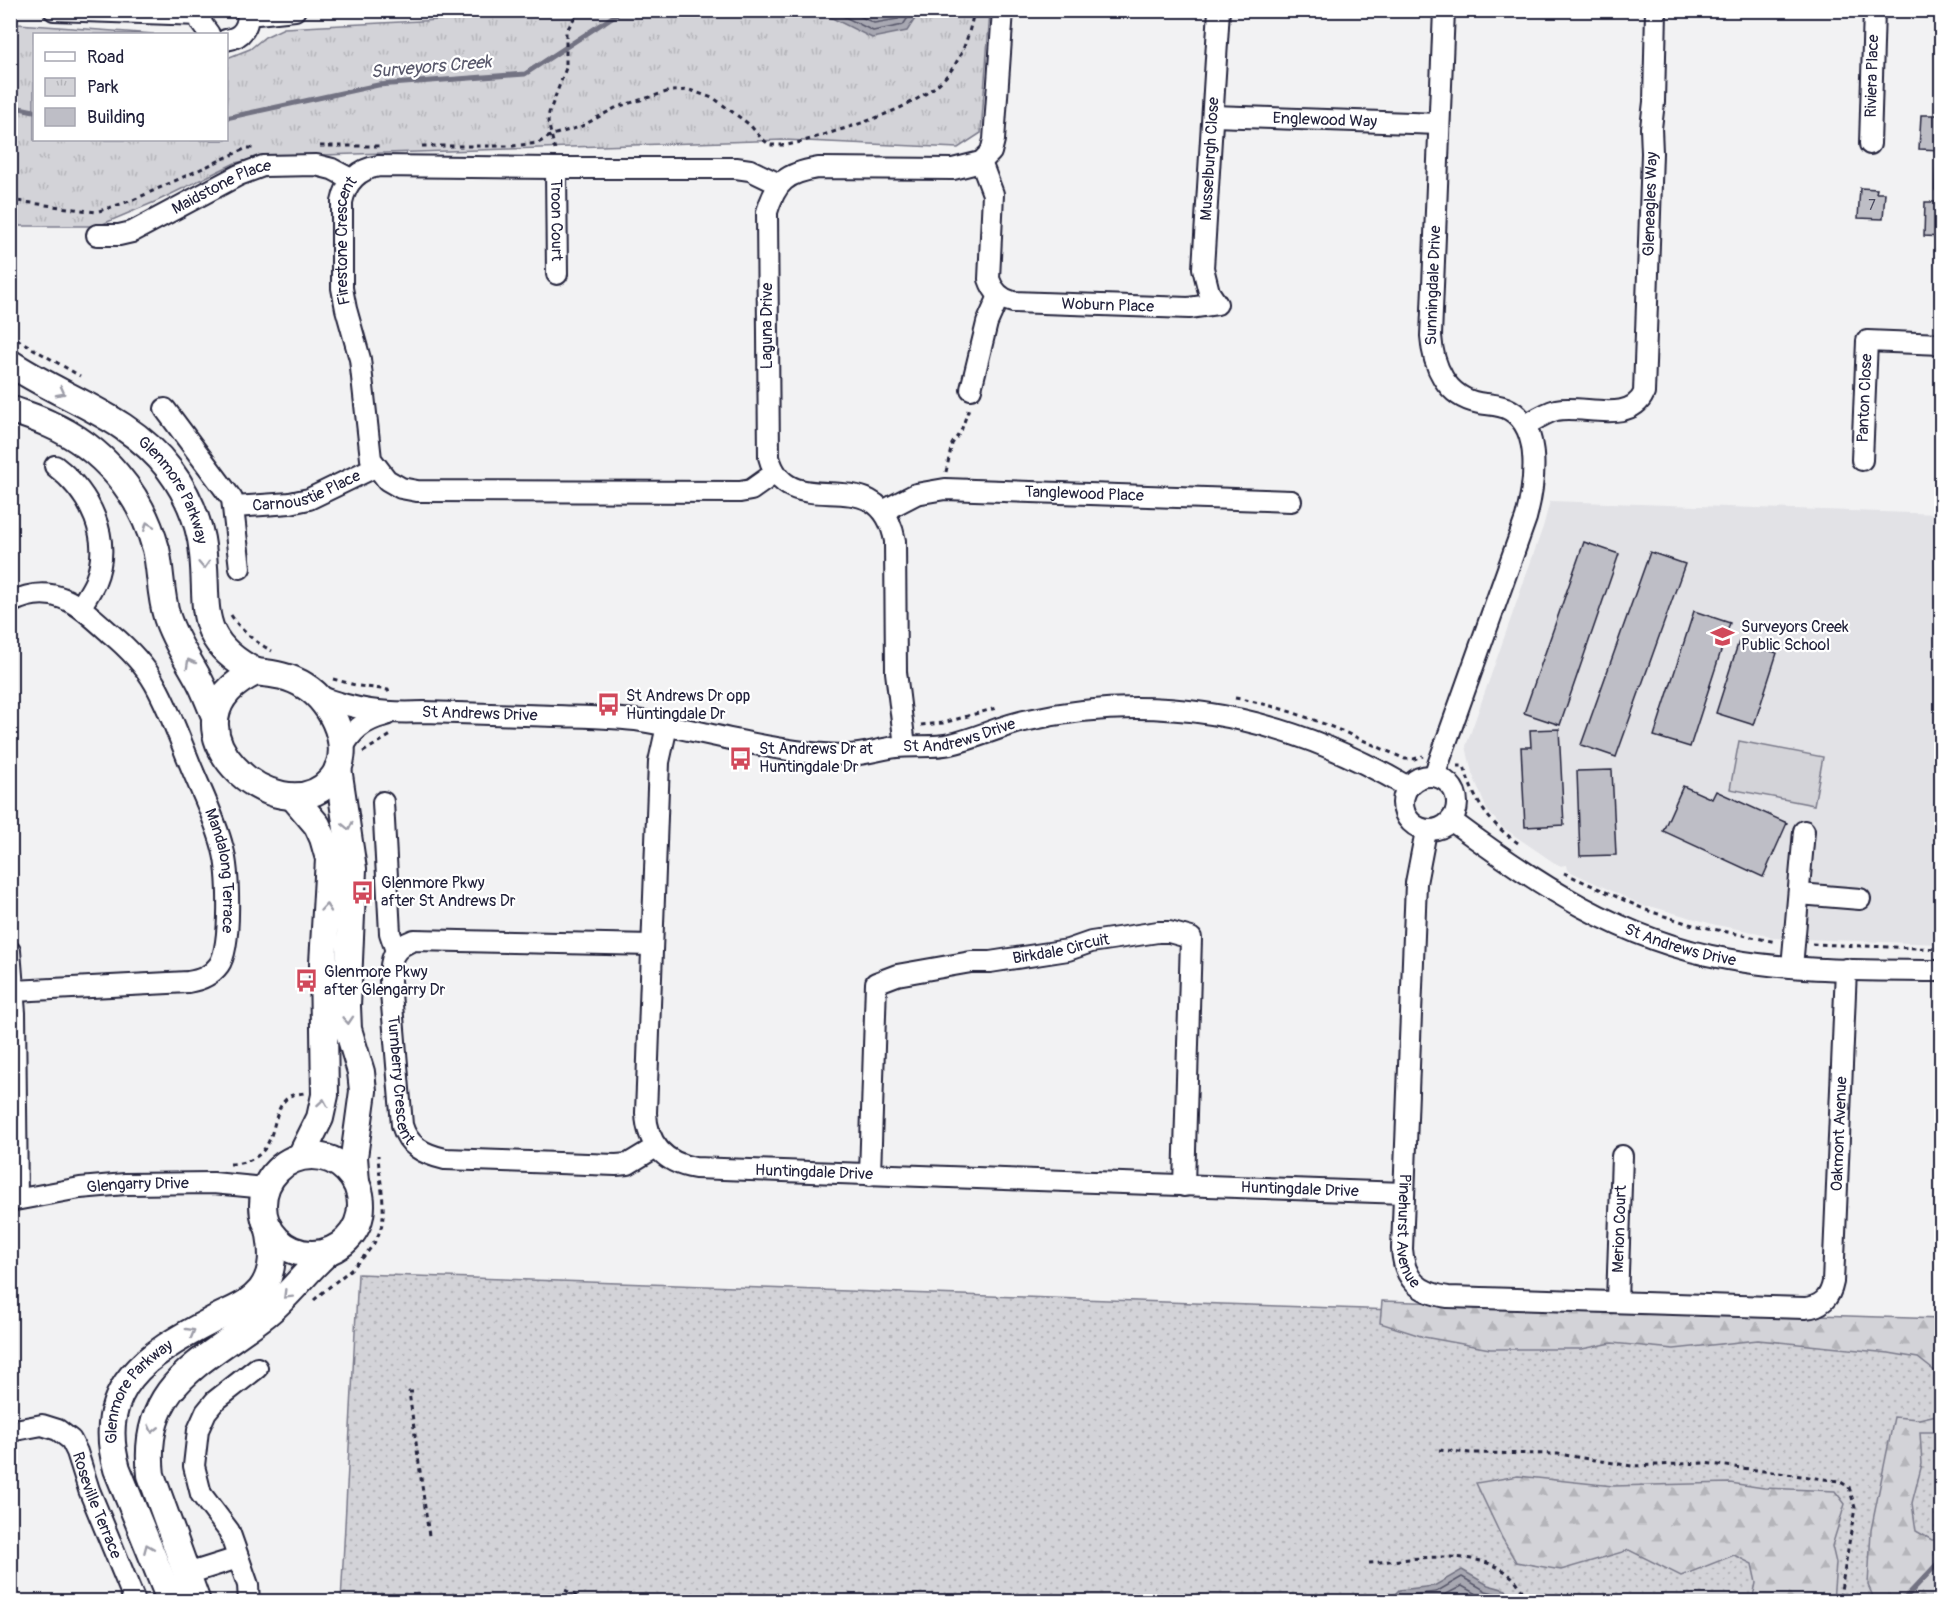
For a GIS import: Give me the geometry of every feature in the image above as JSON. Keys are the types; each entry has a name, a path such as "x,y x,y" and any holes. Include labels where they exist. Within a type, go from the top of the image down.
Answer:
{"main road":[{"name":"Glenmore Parkway","path":"10,363 120,424 149,446 167,467 185,495 201,537 205,610 212,634 230,655 256,672"},
{"name":"Glenmore Parkway","path":"10,409 50,424 74,437 97,453 126,484 152,536 159,566 163,604 169,623 200,681 215,716"},
{"path":"301,1156 320,1118 325,1095 323,963 329,859 317,825 294,798 274,793 257,785 231,765 218,743 215,716 220,701 231,687 256,672 285,677 307,687 322,686 323,702 337,724 345,759 354,876 347,1005 348,1029 361,1072 363,1091 354,1157 361,1213 350,1237 340,1246 327,1252 307,1254 287,1248 269,1229 262,1202 265,1188 279,1167 289,1160 315,1155 328,1158 341,1165 356,1182"},
{"path":"294,798 329,782 345,759"},
{"name":"Glenmore Parkway","path":"171,1602 117,1469 111,1447 113,1418 124,1386 145,1361 210,1321 247,1304 260,1290 272,1263 273,1250 269,1229"},
{"name":"Glenmore Parkway","path":"196,1602 188,1574 151,1475 151,1434 160,1406 181,1377 275,1307 327,1252"}],"street":[{"path":"54,10 201,13 201,23 208,33"},
{"path":"228,39 239,36 244,30 248,13 295,10"},
{"path":"779,184 792,175 818,168 953,169 981,162 991,152 994,140 1003,10"},
{"name":"Musselburgh Close","path":"1217,304 1209,292 1203,268 1219,10"},
{"name":"Sunningdale Drive","path":"1444,10 1431,336 1434,360 1444,380 1462,396 1473,401 1509,409 1526,425"},
{"name":"Gleneagles Way","path":"1526,425 1556,410 1628,410 1646,399 1651,128 1654,102 1656,10"},
{"name":"Riviera Place","path":"1870,144 1874,10"},
{"name":"Englewood Way","path":"1213,117 1439,124"},
{"path":"971,389 987,323 999,296 991,286 989,279 993,194 981,162"},
{"name":"Maidstone Place","path":"97,235 119,235 132,232 239,175 263,166 316,165 332,169 351,179"},
{"name":"Firestone Crescent","path":"375,467 369,450 360,358 342,288 342,202 351,179 362,171 379,166 736,168 750,171 779,184"},
{"name":"Troon Court","path":"556,168 557,274"},
{"name":"Laguna Drive","path":"775,474 771,466 768,447 766,226 767,212 779,184"},
{"name":"Woburn Place","path":"999,296 1013,302 1189,308 1217,304"},
{"name":"Panton Close","path":"1862,460 1867,341 1941,344"},
{"name":"Carnoustie Place","path":"165,408 227,489 235,507 240,568"},
{"path":"1434,776 1528,510 1533,445 1526,425"},
{"path":"55,466 78,485 86,496 96,518 100,536 98,573 81,607"},
{"path":"375,467 395,485 417,491 740,492 751,490 775,474 782,482 803,492 845,493 862,496 883,511 889,520 895,541 896,672 905,746"},
{"name":"Carnoustie Place","path":"235,507 290,503 309,499 375,467"},
{"name":"Tanglewood Place","path":"883,511 916,494 945,489 1291,501"},
{"name":"Mandalong Terrace","path":"10,603 27,596 48,594 63,598 81,607 141,663 165,704 223,846 228,880 225,953 213,972 195,981 14,990"},
{"name":"St Andrews Drive","path":"322,686 355,708 391,713 424,712 626,719 820,754 862,755 905,746 953,744 1009,725 1060,714 1116,709 1181,711 1256,722 1299,735 1360,760 1408,787"},
{"name":"St Andrews Drive","path":"345,759 354,730 362,724 391,713"},
{"path":"656,1147 649,1134 646,1113 659,762 667,726"},
{"path":"1434,776 1442,778 1454,790 1458,806 1452,821 1435,831 1426,831 1412,824 1403,810 1404,794 1408,787 1420,778 1434,776"},
{"path":"383,802 390,933 396,951 404,944 423,939 652,945"},
{"name":"St Andrews Drive","path":"1452,821 1547,888 1590,912 1622,927 1702,954 1750,963 1792,967 1941,971"},
{"name":"Pinehurst Avenue","path":"1426,831 1416,883 1404,1192 1402,1257 1412,1280 1425,1292 1448,1297 1804,1308 1817,1306 1827,1299"},
{"path":"1792,967 1796,943 1804,831"},
{"path":"1799,894 1860,899"},
{"name":"Birkdale Circuit","path":"870,1175 876,983 897,975 971,962 984,963 1012,959 1068,950 1091,942 1169,932 1191,938 1184,1186"},
{"path":"10,951 14,990 14,1200"},
{"name":"Turnberry Crescent","path":"396,951 390,966 390,981 402,1125 406,1137 417,1149 445,1159 616,1165 628,1164 656,1147"},
{"name":"Oakmont Avenue","path":"1827,1299 1833,1282 1846,969"},
{"name":"Huntingdale Drive","path":"656,1147 674,1162 695,1168 1404,1192"},
{"name":"Merion Court","path":"1617,1301 1622,1156"},
{"name":"Glengarry Drive","path":"14,1200 103,1186 213,1183 265,1188"},
{"path":"249,1602 248,1586 225,1524 201,1494 194,1466 198,1430 206,1412 215,1401 257,1368"},
{"name":"Roseville Terrace","path":"10,1431 36,1425 48,1426 62,1432 74,1444 89,1490 134,1599"},
{"path":"188,1574 238,1558"}],"path":[{"path":"556,168 555,144 548,122 549,113 566,68 566,32 579,10"},
{"path":"418,146 513,146 538,143 552,135 580,127 617,107 670,90 690,90 715,99 750,125 760,138 770,145 801,142 887,113 928,92 944,79 956,64 965,45 974,10"},
{"path":"312,146 383,146"},
{"path":"10,201 96,212 133,200 247,148 257,148"},
{"path":"10,333 87,379"},
{"path":"945,480 952,444 961,431 975,392 971,389"},
{"path":"230,614 238,627 252,640 279,654"},
{"path":"322,686 343,683 388,690 391,735 345,759"},
{"path":"1455,766 1464,766 1473,794 1486,815 1503,832 1521,845"},
{"path":"1556,871 1570,875 1646,910 1689,924 1773,942 1941,949"},
{"path":"213,1183 213,1165 239,1164 265,1149 284,1102 292,1095 305,1093"},
{"path":"314,1299 367,1252 378,1236 383,1218 383,1203 377,1144"},
{"path":"413,1392 409,1392 429,1536"},
{"path":"1439,1450 1470,1453 1558,1454 1632,1466 1704,1463 1839,1481 1849,1487 1855,1508 1839,1602"},
{"path":"1369,1563 1451,1557 1477,1560 1499,1567 1515,1579 1528,1602"},
{"path":"565,1590 576,1596 580,1602"}],"shaded area":[{"name":"Surveyors Creek Public School","path":"1550,501 1941,514 1941,944 1771,938 1764,934 1716,925 1646,907 1567,870 1566,865 1559,866 1502,827 1487,810 1472,773 1466,746 1543,527"}],"green space":[{"path":"497,10 990,11 981,133 958,148 784,140 262,157 235,163 157,201 98,226 11,226 10,20 18,24 140,33 33,33 33,141 228,141 228,58 250,49 265,37 284,28 478,18"},
{"path":"1739,741 1823,757 1814,805 1730,789"},
{"path":"358,1274 1941,1329 1941,1601 341,1602"},
{"path":"1382,1301 1941,1319 1941,1376 1918,1358 1758,1340 1674,1349 1612,1343 1582,1349 1490,1349 1424,1337 1380,1323"},
{"path":"1941,1414 1941,1432 1920,1432 1922,1464 1912,1503 1916,1531 1932,1540 1941,1540 1941,1601 1875,1601 1868,1585 1871,1530 1894,1417 1919,1419"},
{"path":"1518,1476 1613,1486 1730,1483 1764,1488 1835,1491 1845,1504 1832,1546 1836,1563 1833,1601 1752,1601 1756,1583 1752,1564 1734,1555 1681,1576 1629,1550 1561,1570 1516,1562 1476,1483"}],"water":[{"path":"818,11 920,11 907,31 872,38"},
{"path":"1462,1570 1488,1585 1506,1590 1511,1601 1388,1601 1399,1590 1434,1586"}],"building":[{"path":"1921,115 1942,115 1942,150 1919,149"},
{"path":"1936,159 1942,159 1942,190 1935,190"},
{"path":"1860,188 1877,189 1876,193 1885,193 1883,219 1858,218"},
{"path":"1925,202 1942,202 1942,237 1924,236"},
{"path":"1584,542 1619,554 1560,725 1524,713"},
{"path":"1650,552 1685,564 1616,757 1581,745"},
{"path":"1694,611 1730,623 1690,747 1654,736"},
{"path":"1739,641 1777,653 1754,725 1716,713"},
{"path":"1559,729 1564,825 1525,827 1521,747 1531,747 1530,730"},
{"path":"1612,770 1616,855 1580,856 1577,771"},
{"path":"1683,786 1712,799 1716,791 1787,823 1763,877 1663,831"}],"waterway":[{"name":"Surveyors Creek","path":"228,118 378,85 525,74 623,10"},
{"name":"Surveyors Creek","path":"10,106 33,111"},
{"path":"1888,1602 1905,1598 1942,1559"}],"place":[{"name":"Surveyors Creek Public School","path":"1723,636"},
{"name":"St Andrews Dr opp Huntingdale Dr","path":"608,705"},
{"name":"St Andrews Dr at Huntingdale Dr","path":"741,758"},
{"name":"Glenmore Pkwy after St Andrews Dr","path":"363,892"},
{"name":"Glenmore Pkwy after Glengarry Dr","path":"306,981"}]}
